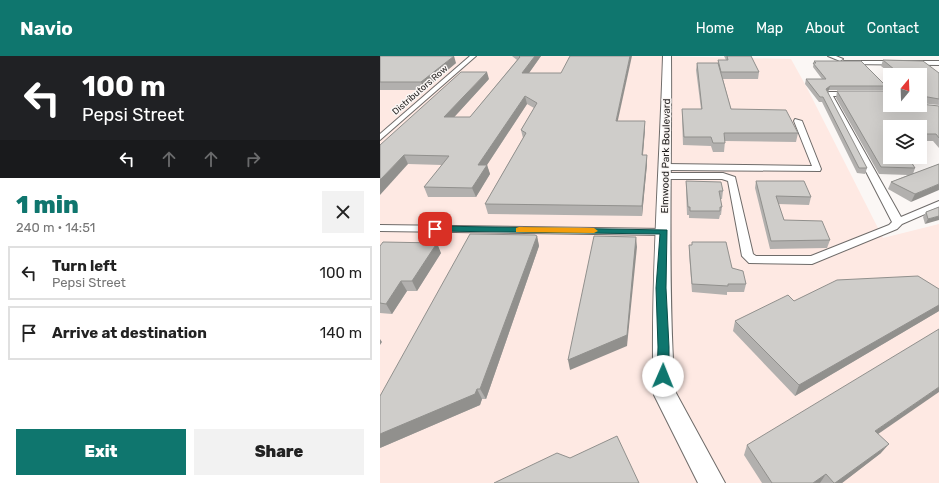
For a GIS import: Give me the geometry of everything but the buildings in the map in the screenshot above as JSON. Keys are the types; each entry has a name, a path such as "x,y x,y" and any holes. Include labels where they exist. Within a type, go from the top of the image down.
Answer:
{"street":[{"name":"Distributors Row","path":"380,138 473,56"},
{"name":"Elmwood Park Boulevard","path":"667,56 666,172 661,288 664,395 712,483"},
{"path":"832,56 840,59"},
{"path":"921,56 939,63"},
{"path":"824,62 939,63"},
{"path":"860,94 830,94 898,222"},
{"path":"666,172 817,169 798,121"},
{"path":"666,172 686,176 723,176 732,179 748,256 753,260 812,260 893,227 898,222 939,204"},
{"path":"381,230 664,232"}],"shaded area":[{"path":"380,56 661,56 791,59 883,238 939,224 939,483 380,483"}],"slow traffic":[{"path":"519,230 594,231"}],"route":[{"path":"435,229 664,232 661,288 664,347 663,376"}]}
